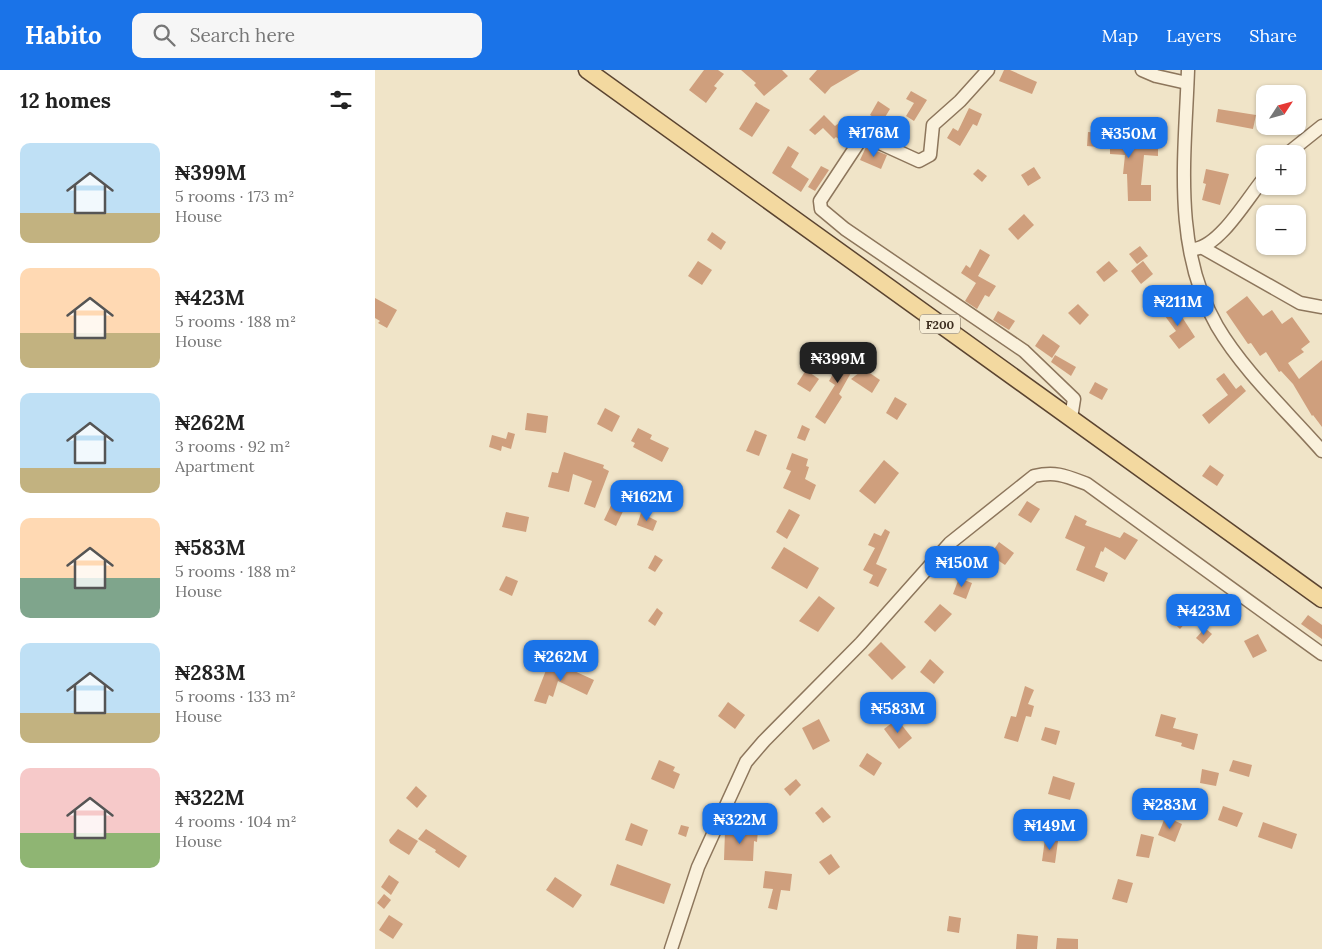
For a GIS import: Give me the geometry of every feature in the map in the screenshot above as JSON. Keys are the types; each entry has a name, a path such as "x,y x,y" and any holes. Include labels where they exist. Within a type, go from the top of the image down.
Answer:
{"main road":[{"name":"F200","path":"587,70 1322,599"}],"street":[{"path":"988,70 960,101 933,124 930,155 919,161 873,140 865,139 859,142 820,201 821,209 845,229 1025,351 1074,399 1071,418"},
{"path":"1142,70 1156,76 1187,76 1183,201 1189,250 1195,276 1218,327 1241,359 1322,451"},
{"path":"1298,145 1322,126"},
{"path":"1189,250 1203,248 1226,227 1256,189"},
{"path":"1203,248 1300,303 1322,307"},
{"path":"671,949 698,867 746,762 764,741 861,643 950,543 1034,476 1050,472 1087,484 1322,654"}],"building":[{"path":"704,70 718,70 724,74 714,86 717,88 706,103 689,90"},
{"path":"741,70 782,70 788,76 764,96 754,85 756,83"},
{"path":"817,70 860,70 831,87 825,94 809,79"},
{"path":"1004,70 1010,70 1037,82 1032,94 999,81"},
{"path":"911,91 927,100 914,121 906,116 914,103 906,99"},
{"path":"878,101 890,109 882,122 870,115"},
{"path":"756,102 770,110 752,137 739,129"},
{"path":"969,108 982,114 977,126 973,124 960,146 947,138 953,128 958,131"},
{"path":"1218,109 1256,115 1253,129 1216,122"},
{"path":"824,115 835,126 839,123 852,134 844,143 836,137 834,139 823,128 815,135 809,130"},
{"path":"1088,132 1124,134 1124,138 1158,140 1158,156 1144,155 1141,185 1151,185 1151,201 1128,201 1127,174 1123,174 1125,155 1110,154 1110,148 1087,146"},
{"path":"788,146 799,153 791,167 809,179 801,192 772,173"},
{"path":"866,147 887,155 881,169 860,160"},
{"path":"821,166 829,170 815,191 808,187"},
{"path":"1034,167 1041,178 1028,186 1021,175"},
{"path":"978,169 987,176 982,182 973,174"},
{"path":"1206,169 1229,174 1220,205 1202,200 1206,184 1203,183"},
{"path":"1024,214 1034,225 1018,240 1008,229"},
{"path":"712,232 726,242 721,250 707,240"},
{"path":"1140,246 1148,256 1137,264 1129,254"},
{"path":"980,249 990,255 978,276 996,286 989,297 985,295 977,309 965,301 976,283 961,273 966,265 970,268"},
{"path":"698,261 712,270 702,285 688,276"},
{"path":"1109,261 1118,271 1104,282 1096,272"},
{"path":"1143,261 1153,274 1141,284 1131,271"},
{"path":"1247,296 1263,316 1272,310 1282,324 1292,317 1310,342 1301,349 1304,352 1288,363 1299,379 1322,360 1322,427 1312,416 1293,384 1281,371 1279,372 1266,352 1260,356 1251,343 1248,344 1226,312"},
{"path":"375,298 397,310 387,328 378,323 380,321 375,318"},
{"path":"1173,303 1195,337 1179,349 1169,336 1176,331 1162,312"},
{"path":"1078,304 1089,315 1080,325 1068,313"},
{"path":"998,311 1015,321 1009,330 993,320"},
{"path":"1043,334 1060,346 1052,358 1035,346"},
{"path":"814,342 825,348 816,363 806,357"},
{"path":"848,347 861,355 839,394 842,397 825,424 815,417 835,385 829,381"},
{"path":"1055,355 1076,367 1071,376 1051,362"},
{"path":"864,369 880,380 872,393 851,379"},
{"path":"806,370 819,379 810,392 797,384"},
{"path":"1224,373 1236,389 1241,385 1246,391 1209,424 1202,415 1228,395 1216,379"},
{"path":"1095,382 1108,389 1102,400 1089,393"},
{"path":"895,397 907,404 897,420 886,413"},
{"path":"605,408 620,416 612,432 597,424"},
{"path":"527,413 548,416 546,433 525,430"},
{"path":"802,425 810,429 805,441 797,438"},
{"path":"638,428 652,435 650,439 669,448 662,462 633,447 635,443 631,441"},
{"path":"755,430 767,435 759,456 746,451"},
{"path":"508,432 515,434 511,449 502,446 501,451 489,447 492,435 506,439"},
{"path":"564,452 604,465 603,468 609,471 595,508 584,504 592,481 573,474 569,492 548,487 552,472 558,473"},
{"path":"792,453 808,459 806,466 809,467 805,479 816,485 810,500 783,488 791,471 786,469"},
{"path":"884,460 899,473 875,504 859,491"},
{"path":"1210,465 1224,475 1217,486 1202,476"},
{"path":"653,490 669,495 666,502 651,497"},
{"path":"615,497 627,503 616,526 604,520"},
{"path":"1027,501 1040,509 1031,523 1018,515"},
{"path":"789,509 800,515 787,539 776,532"},
{"path":"506,512 529,517 526,532 502,527"},
{"path":"641,513 657,521 653,531 637,525"},
{"path":"1075,515 1087,521 1085,525 1120,538 1124,532 1138,540 1125,560 1105,547 1103,552 1101,551 1095,567 1108,573 1104,582 1076,570 1085,547 1065,538"},
{"path":"885,529 890,532 876,564 887,569 878,587 869,583 873,575 863,570 875,548 868,545 874,533 881,536"},
{"path":"999,542 1014,553 1005,565 990,555"},
{"path":"784,547 819,568 807,589 771,568"},
{"path":"655,555 663,560 655,572 648,568"},
{"path":"506,576 518,581 512,596 499,590"},
{"path":"959,578 972,583 966,599 953,594"},
{"path":"1191,594 1202,604 1180,629 1169,619"},
{"path":"819,596 835,608 818,632 799,621"},
{"path":"940,604 952,614 935,632 924,622"},
{"path":"657,608 663,613 655,626 648,621"},
{"path":"1308,615 1322,625 1322,639 1301,624"},
{"path":"1205,628 1212,634 1203,644 1196,638"},
{"path":"1258,634 1267,651 1253,658 1244,641"},
{"path":"881,642 906,667 892,680 868,655"},
{"path":"930,659 944,672 934,684 920,672"},
{"path":"550,660 594,680 587,695 558,681 553,697 549,695 546,704 534,701"},
{"path":"1025,686 1034,690 1028,704 1034,706 1031,717 1026,716 1018,742 1004,738 1011,716 1016,717"},
{"path":"728,702 745,715 735,729 718,716"},
{"path":"1161,714 1176,718 1173,728 1198,734 1194,750 1181,746 1182,743 1155,736"},
{"path":"819,719 830,741 813,750 802,728"},
{"path":"897,719 912,738 899,749 884,729"},
{"path":"1045,727 1060,731 1056,745 1041,740"},
{"path":"867,753 882,763 874,776 859,766"},
{"path":"659,760 675,767 673,771 680,774 674,789 651,779"},
{"path":"1233,760 1252,765 1249,777 1229,771"},
{"path":"1202,769 1219,773 1216,786 1200,783"},
{"path":"1053,776 1075,783 1070,800 1048,794"},
{"path":"796,779 801,785 790,796 784,789"},
{"path":"416,786 427,796 417,808 406,798"},
{"path":"1223,806 1243,813 1237,827 1218,820"},
{"path":"822,807 831,817 823,823 815,813"},
{"path":"1164,820 1172,823 1173,820 1182,824 1175,842 1158,835"},
{"path":"1263,822 1297,834 1292,849 1258,837"},
{"path":"631,823 648,830 642,846 625,840"},
{"path":"681,825 689,827 686,837 678,834"},
{"path":"738,828 758,830 757,842 754,841 753,861 724,860 725,831 737,832"},
{"path":"398,829 418,841 409,855 390,843 389,840"},
{"path":"426,829 467,856 459,868 418,839"},
{"path":"1141,834 1154,837 1149,858 1136,856"},
{"path":"1045,839 1058,841 1055,863 1042,861"},
{"path":"831,854 840,867 829,875 819,862"},
{"path":"617,864 671,884 664,904 610,885"},
{"path":"765,871 792,874 790,891 781,890 777,910 768,908 773,889 763,888"},
{"path":"389,875 399,882 391,895 381,887"},
{"path":"555,877 582,895 573,908 546,890"},
{"path":"1118,879 1133,883 1127,903 1112,899"},
{"path":"384,894 391,900 384,909 377,903"},
{"path":"389,915 403,924 393,939 379,930"},
{"path":"949,916 961,918 959,933 947,931"},
{"path":"1017,934 1038,936 1037,949 1016,949"},
{"path":"1057,938 1078,939 1078,949 1056,949"}]}
